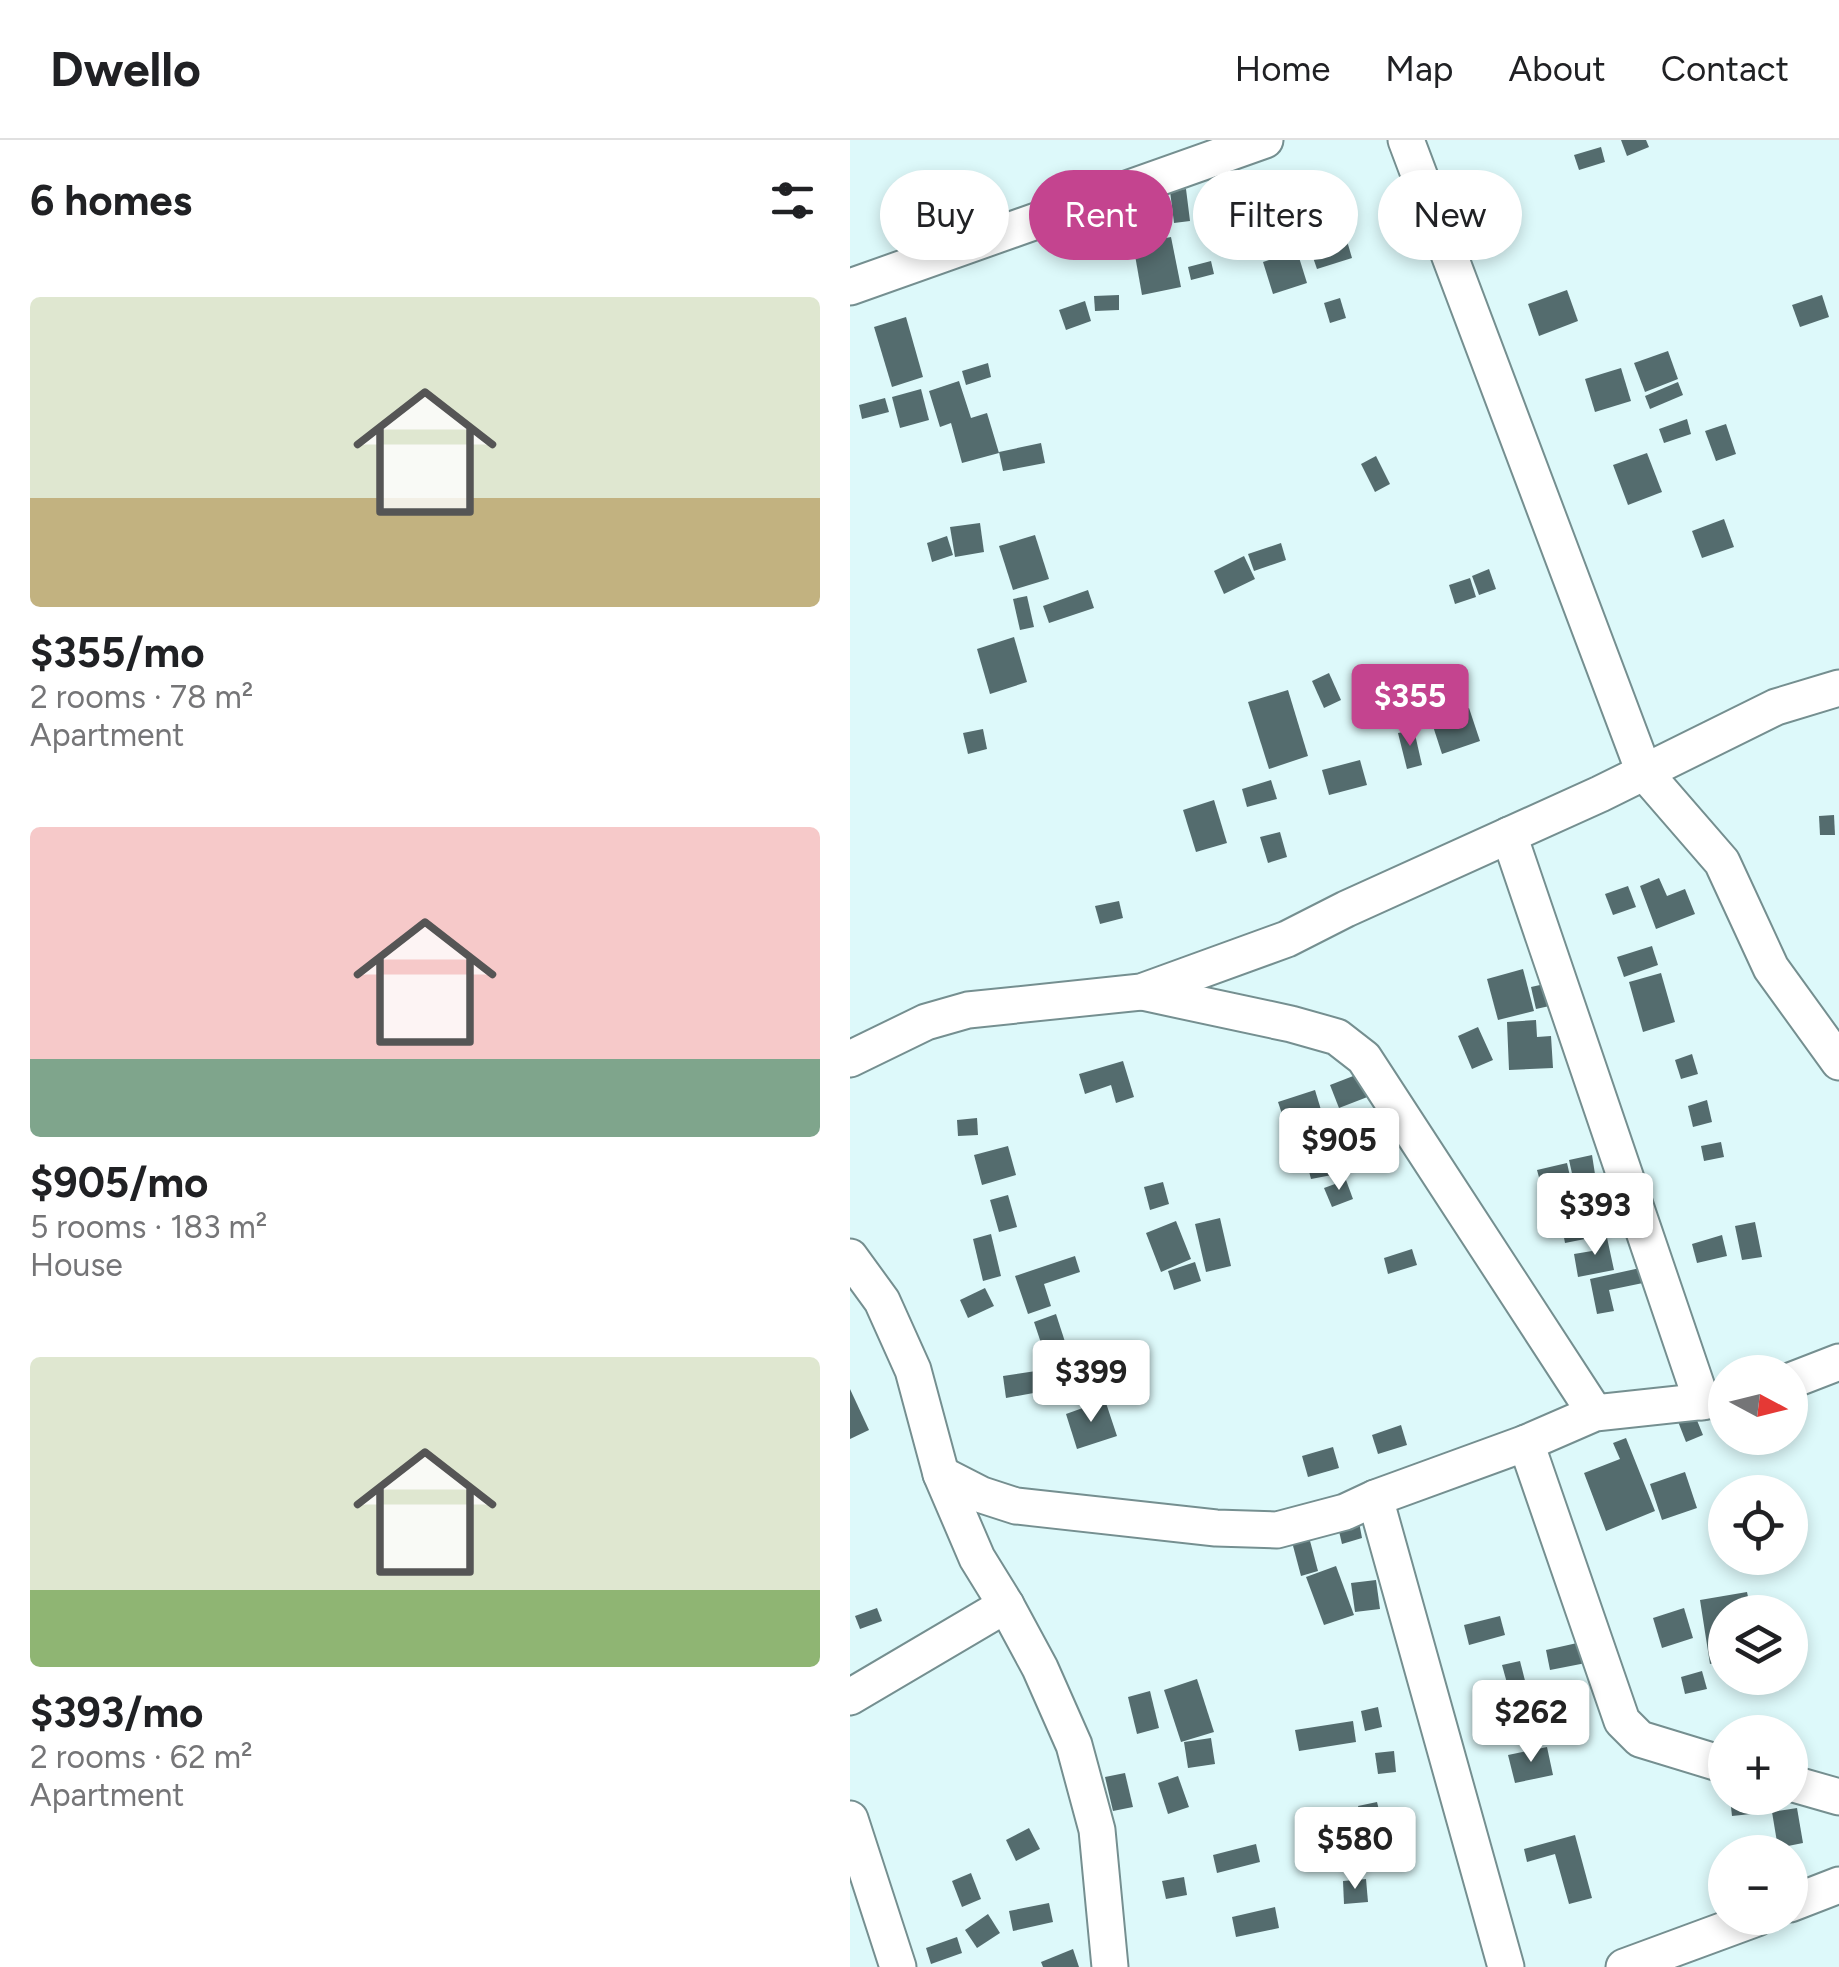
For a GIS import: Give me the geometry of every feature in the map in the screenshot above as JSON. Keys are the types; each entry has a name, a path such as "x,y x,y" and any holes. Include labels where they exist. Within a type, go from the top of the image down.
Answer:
{"street":[{"path":"850,287 1265,140"},
{"path":"1406,140 1644,772 1722,862 1771,968 1839,1062"},
{"path":"850,1059 926,1022 968,1010 1141,992 1287,939 1776,707 1839,688"},
{"path":"1509,835 1708,1384"},
{"path":"1141,992 1336,1037 1364,1058 1595,1413"},
{"path":"850,1257 882,1301 913,1370 941,1474 977,1558 1040,1668 1074,1746 1097,1830 1110,1967"},
{"path":"1808,1375 1839,1362"},
{"path":"941,1474 982,1495 1016,1506 1216,1528 1277,1530 1344,1512 1595,1413 1708,1402"},
{"path":"1526,1443 1622,1720 1640,1739 1708,1760"},
{"path":"1376,1498 1506,1967"},
{"path":"850,1698 1006,1605"},
{"path":"1808,1788 1839,1797"},
{"path":"850,1818 898,1967"},
{"path":"1808,1897 1839,1885"},
{"path":"1624,1967 1698,1955 1729,1935"}],"building":[{"path":"1621,140 1646,140 1649,147 1627,156"},
{"path":"1601,147 1605,162 1579,170 1574,155"},
{"path":"1186,189 1190,221 1174,223 1173,191"},
{"path":"1173,247 1181,287 1142,295 1136,260 1173,260"},
{"path":"1300,260 1307,283 1273,294 1263,262"},
{"path":"1314,260 1346,260 1317,269"},
{"path":"1211,261 1214,274 1191,280 1188,267"},
{"path":"1567,290 1578,321 1539,336 1528,304"},
{"path":"1119,295 1119,310 1095,311 1094,296"},
{"path":"1822,295 1829,317 1800,327 1792,305"},
{"path":"1340,298 1346,318 1330,323 1324,303"},
{"path":"1085,301 1091,321 1066,330 1059,310"},
{"path":"906,317 923,377 892,387 874,327"},
{"path":"1668,351 1678,379 1645,392 1634,363"},
{"path":"988,363 991,377 966,385 962,371"},
{"path":"1621,368 1631,401 1595,412 1585,379"},
{"path":"959,381 971,418 987,413 999,453 962,463 951,423 940,427 929,391"},
{"path":"1678,382 1683,395 1650,409 1645,396"},
{"path":"921,389 929,420 900,428 892,397"},
{"path":"885,398 889,412 862,419 859,405"},
{"path":"1687,419 1691,434 1664,443 1659,429"},
{"path":"1726,424 1736,454 1716,461 1705,431"},
{"path":"1041,443 1045,463 1003,471 999,452"},
{"path":"1647,453 1662,492 1628,505 1613,465"},
{"path":"1376,456 1390,484 1375,492 1361,464"},
{"path":"1724,519 1734,547 1702,558 1692,531"},
{"path":"980,523 984,552 955,557 950,527"},
{"path":"1035,535 1049,579 1013,590 999,546"},
{"path":"947,536 953,555 932,562 927,543"},
{"path":"1281,543 1286,560 1254,571 1248,554"},
{"path":"1244,556 1255,579 1224,594 1214,571"},
{"path":"1489,569 1496,589 1479,595 1472,576"},
{"path":"1470,578 1476,597 1455,604 1449,585"},
{"path":"1088,590 1094,608 1049,623 1043,606"},
{"path":"1027,596 1034,627 1020,630 1013,599"},
{"path":"1014,637 1027,682 990,694 977,649"},
{"path":"1329,673 1341,700 1324,708 1312,681"},
{"path":"1288,690 1308,756 1269,769 1248,702"},
{"path":"1469,708 1480,741 1442,754 1431,720"},
{"path":"983,729 987,749 968,754 963,733"},
{"path":"1414,730 1422,765 1407,769 1398,733"},
{"path":"1360,760 1367,785 1329,795 1322,770"},
{"path":"1271,780 1277,799 1247,807 1242,789"},
{"path":"1214,800 1227,843 1196,852 1183,810"},
{"path":"1834,815 1835,835 1820,835 1819,816"},
{"path":"1280,832 1287,857 1268,863 1260,837"},
{"path":"1659,878 1667,896 1685,889 1695,914 1656,929 1640,886"},
{"path":"1628,886 1636,907 1613,915 1605,894"},
{"path":"1119,901 1123,918 1100,924 1095,906"},
{"path":"1652,946 1658,965 1624,977 1617,957"},
{"path":"1523,969 1534,1011 1498,1020 1487,979"},
{"path":"1661,973 1675,1022 1643,1032 1629,982"},
{"path":"1549,983 1554,1005 1536,1009 1531,987"},
{"path":"1536,1020 1537,1037 1551,1036 1553,1068 1509,1070 1507,1022"},
{"path":"1478,1027 1493,1060 1472,1069 1458,1036"},
{"path":"1692,1054 1698,1074 1681,1079 1675,1060"},
{"path":"1123,1061 1134,1097 1116,1103 1111,1085 1085,1094 1079,1074"},
{"path":"1361,1073 1370,1096 1339,1108 1330,1085"},
{"path":"1315,1090 1325,1123 1289,1135 1278,1102"},
{"path":"1707,1100 1712,1122 1693,1127 1688,1106"},
{"path":"977,1118 978,1135 958,1136 957,1120"},
{"path":"1721,1142 1724,1157 1704,1161 1701,1146"},
{"path":"1008,1146 1016,1175 982,1185 974,1155"},
{"path":"1343,1150 1348,1172 1336,1175 1331,1153"},
{"path":"1329,1155 1332,1175 1311,1179 1306,1160"},
{"path":"1592,1155 1595,1174 1573,1178 1569,1160"},
{"path":"1567,1163 1572,1185 1543,1192 1537,1170"},
{"path":"1346,1180 1353,1199 1332,1207 1324,1188"},
{"path":"1163,1182 1169,1204 1150,1210 1144,1187"},
{"path":"1008,1195 1017,1227 999,1232 990,1200"},
{"path":"1577,1196 1585,1239 1565,1243 1557,1199"},
{"path":"1220,1218 1231,1266 1206,1272 1195,1224"},
{"path":"1176,1221 1191,1259 1161,1272 1146,1233"},
{"path":"1755,1222 1762,1257 1742,1260 1735,1226"},
{"path":"1606,1233 1614,1270 1578,1277 1574,1254 1592,1251 1590,1236"},
{"path":"991,1234 1001,1276 983,1281 973,1239"},
{"path":"1722,1235 1727,1256 1697,1263 1692,1244"},
{"path":"1412,1249 1417,1265 1388,1274 1384,1258"},
{"path":"1075,1256 1080,1272 1044,1284 1051,1306 1028,1314 1015,1276"},
{"path":"1195,1262 1201,1281 1174,1290 1168,1271"},
{"path":"1640,1268 1643,1283 1609,1290 1614,1311 1597,1314 1590,1279"},
{"path":"985,1288 994,1306 968,1318 960,1300"},
{"path":"1056,1314 1067,1348 1045,1355 1034,1322"},
{"path":"1106,1341 1112,1362 1093,1368 1087,1347"},
{"path":"1085,1351 1095,1385 1057,1395 1048,1361"},
{"path":"1036,1371 1039,1392 1006,1398 1003,1376"},
{"path":"850,1389 869,1430 850,1439"},
{"path":"1105,1400 1117,1436 1077,1449 1066,1414"},
{"path":"1694,1413 1703,1435 1686,1442 1677,1419"},
{"path":"1401,1425 1407,1445 1378,1454 1372,1435"},
{"path":"1626,1438 1655,1511 1606,1531 1584,1473 1620,1459 1613,1443"},
{"path":"1333,1447 1339,1468 1308,1477 1302,1456"},
{"path":"1685,1472 1697,1508 1662,1520 1650,1484"},
{"path":"1359,1522 1362,1538 1342,1544 1338,1527"},
{"path":"1309,1537 1318,1571 1301,1576 1292,1542"},
{"path":"1336,1566 1354,1615 1324,1625 1306,1577"},
{"path":"1376,1580 1380,1609 1355,1612 1351,1583"},
{"path":"1708,1599 1708,1651 1700,1600"},
{"path":"877,1608 882,1621 860,1629 855,1616"},
{"path":"1684,1608 1693,1638 1662,1648 1653,1618"},
{"path":"1500,1616 1505,1635 1469,1645 1464,1625"},
{"path":"1586,1641 1591,1662 1550,1670 1546,1650"},
{"path":"1520,1661 1532,1708 1515,1712 1502,1665"},
{"path":"1702,1671 1707,1689 1685,1694 1681,1677"},
{"path":"1197,1679 1214,1732 1181,1742 1164,1690"},
{"path":"1150,1691 1159,1728 1137,1734 1128,1697"},
{"path":"1378,1707 1382,1727 1365,1731 1361,1711"},
{"path":"1534,1711 1542,1741 1522,1747 1514,1716"},
{"path":"1575,1715 1579,1734 1549,1740 1545,1722"},
{"path":"1353,1721 1356,1742 1299,1751 1295,1730"},
{"path":"1211,1738 1215,1764 1188,1768 1184,1742"},
{"path":"1547,1747 1553,1775 1515,1783 1508,1755"},
{"path":"1394,1751 1396,1772 1378,1774 1375,1753"},
{"path":"1125,1773 1133,1807 1113,1811 1105,1777"},
{"path":"1178,1776 1189,1807 1168,1814 1158,1783"},
{"path":"1377,1802 1385,1835 1366,1840 1358,1806"},
{"path":"1772,1815 1798,1815 1802,1835 1776,1835"},
{"path":"1029,1828 1040,1849 1016,1861 1006,1840"},
{"path":"1575,1835 1592,1898 1569,1904 1555,1854 1527,1862 1524,1849"},
{"path":"1256,1844 1260,1862 1217,1873 1213,1855"},
{"path":"971,1873 981,1899 962,1907 952,1881"},
{"path":"1184,1877 1187,1895 1166,1899 1162,1881"},
{"path":"1366,1879 1368,1902 1344,1904 1343,1881"},
{"path":"1049,1903 1053,1922 1013,1931 1009,1911"},
{"path":"1275,1907 1279,1928 1236,1937 1232,1917"},
{"path":"988,1914 1000,1933 977,1948 965,1930"},
{"path":"957,1937 962,1953 931,1964 926,1948"},
{"path":"1073,1949 1079,1967 1043,1967 1041,1962"}]}
